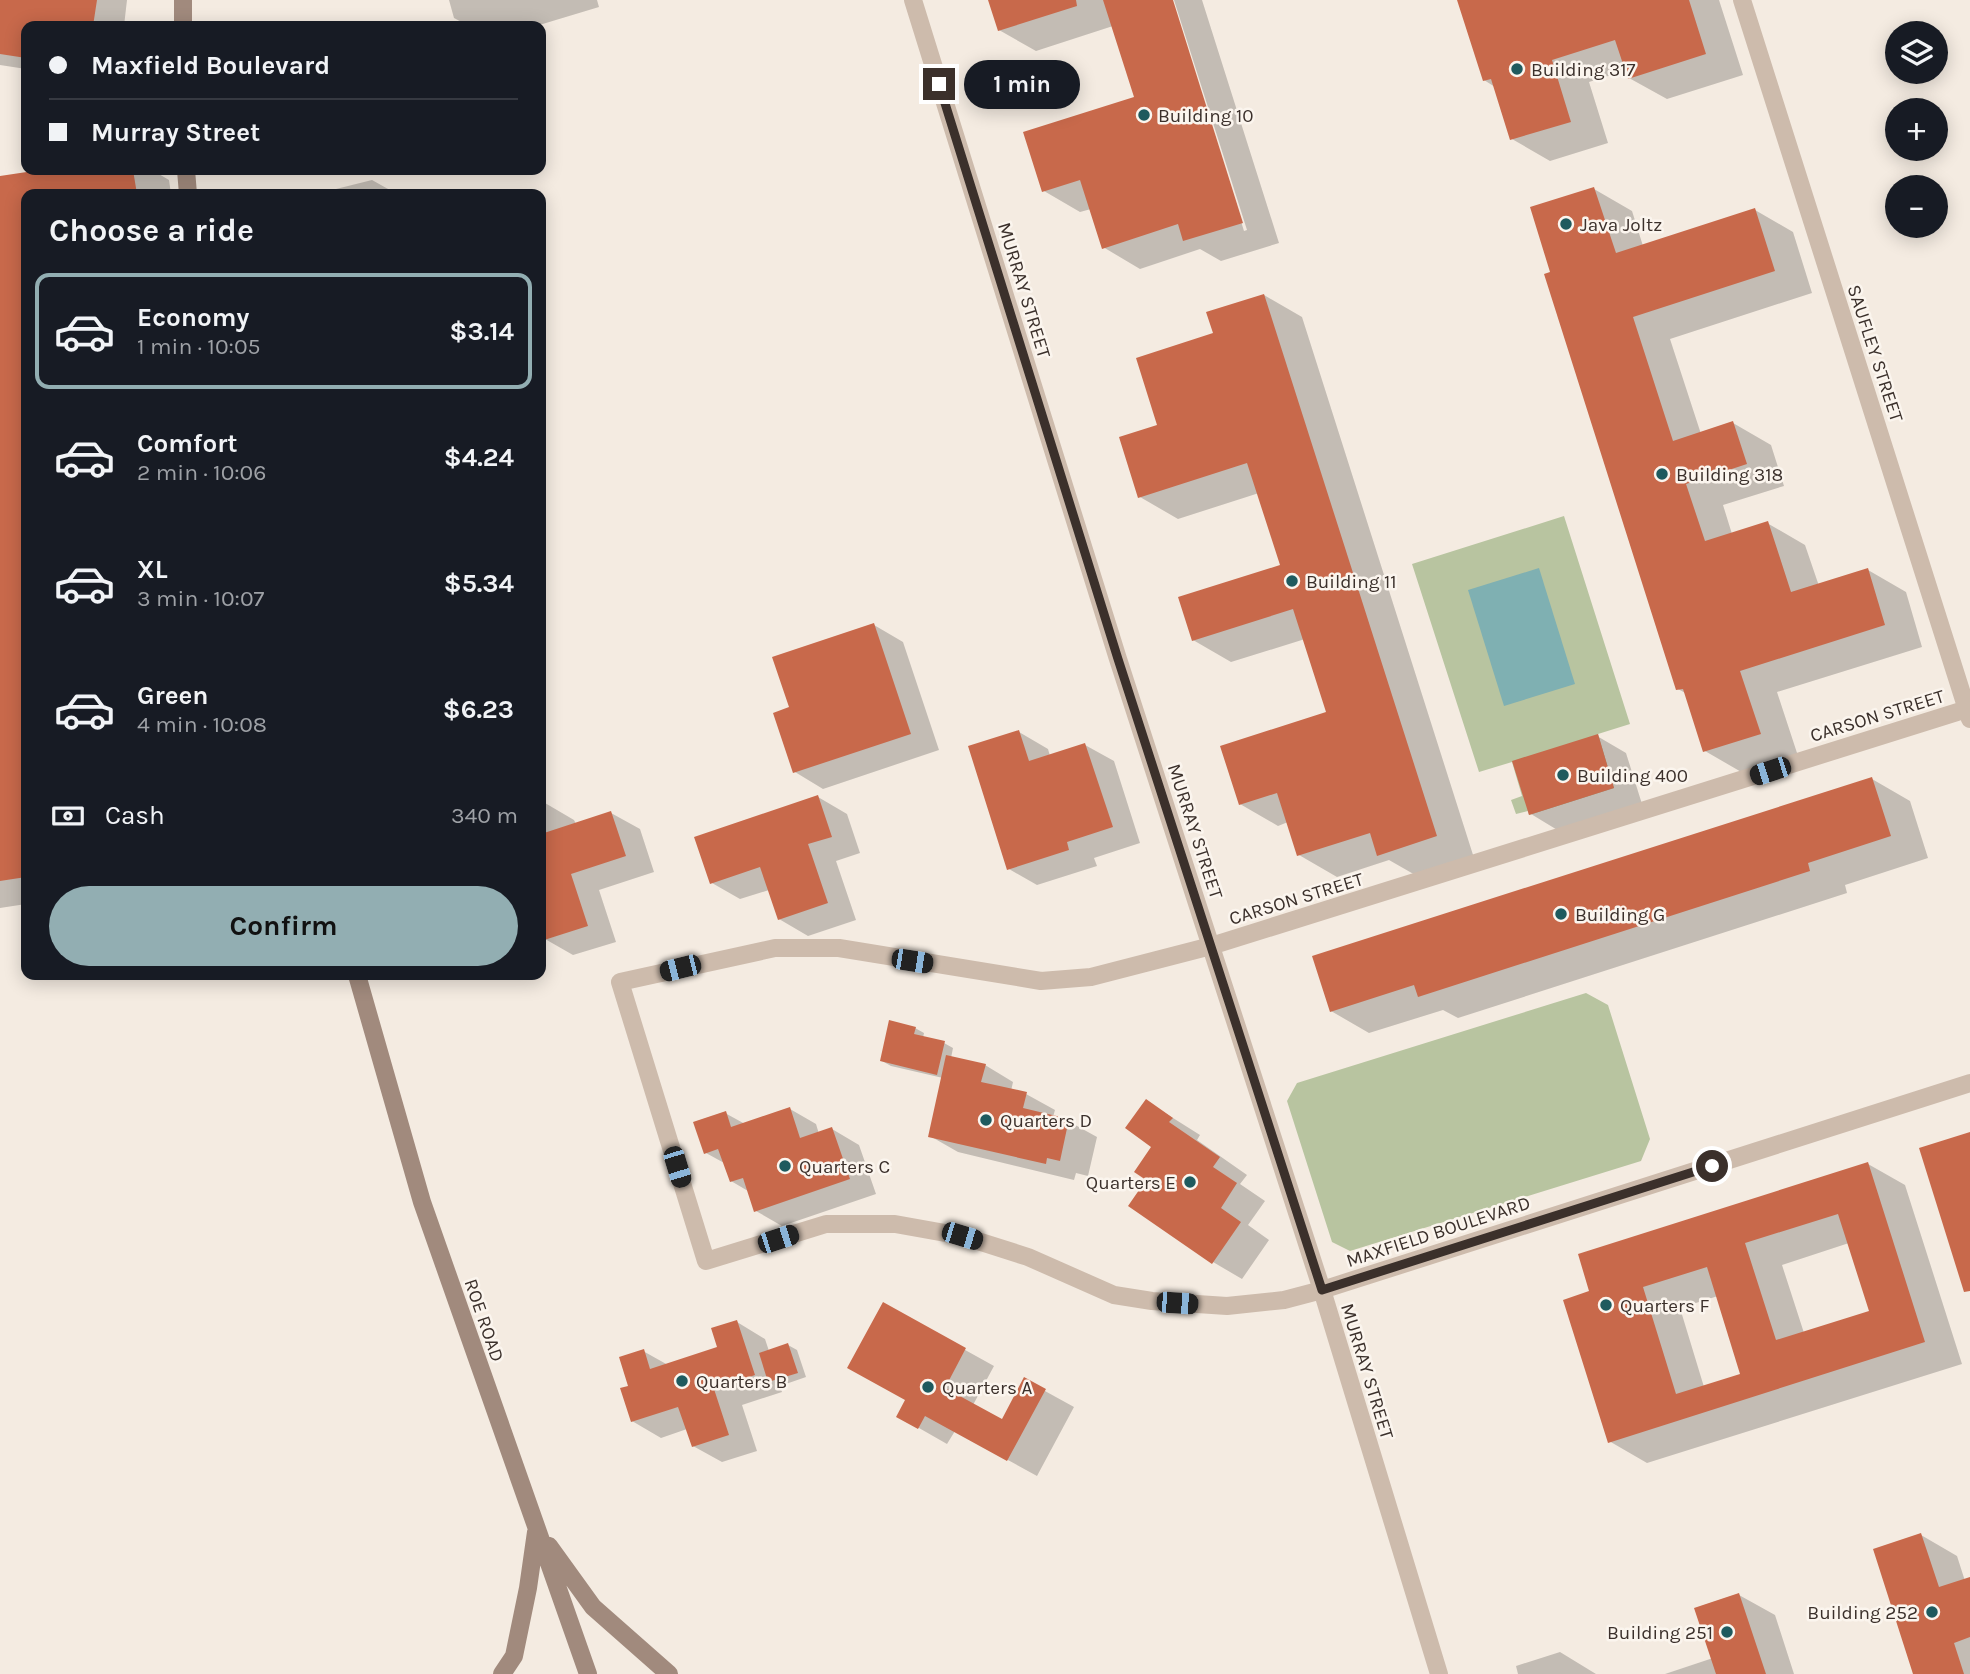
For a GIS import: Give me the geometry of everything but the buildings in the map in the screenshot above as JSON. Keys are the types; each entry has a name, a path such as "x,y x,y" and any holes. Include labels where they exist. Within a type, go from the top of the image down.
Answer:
{"main road":[{"path":"183,0 183,21"},
{"name":"ROE ROAD","path":"358,980 422,1202 588,1674"},
{"path":"502,1674 514,1656 537,1528"},
{"path":"537,1528 593,1607 669,1674"}],"street":[{"name":"MURRAY STREET","path":"913,0 1118,659 1322,1290 1439,1674"},
{"name":"SAUFLEY STREET","path":"1742,0 1969,714"},
{"name":"CARSON STREET","path":"620,982 775,948 839,948 886,958 1041,981 1091,977 1211,946 1969,714"},
{"name":"MAXFIELD BOULEVARD","path":"620,982 706,1261 825,1224 895,1224 962,1236 1028,1257 1114,1295 1152,1301 1227,1306 1284,1300 1322,1290 1970,1083"}],"green space":[{"path":"1564,516 1630,724 1598,734 1614,788 1529,815 1528,811 1516,814 1511,800 1522,796 1512,762 1479,772 1412,564"},
{"path":"1586,993 1608,1005 1650,1139 1641,1161 1350,1251 1332,1242 1287,1101 1297,1083"}],"water":[{"path":"1539,568 1575,684 1504,706 1468,590"}],"place":[{"name":"Building 317","path":"1517,69"},
{"name":"Building 10","path":"1144,115"},
{"name":"Java Joltz","path":"1566,224"},
{"name":"Building 318","path":"1662,474"},
{"name":"Building 11","path":"1292,581"},
{"name":"Building 400","path":"1563,775"},
{"name":"Building G","path":"1561,914"},
{"name":"Quarters D","path":"986,1120"},
{"name":"Quarters C","path":"785,1166"},
{"name":"Quarters E","path":"1190,1182"},
{"name":"Quarters F","path":"1606,1305"},
{"name":"Quarters B","path":"682,1381"},
{"name":"Quarters A","path":"928,1387"},
{"name":"Building 252","path":"1932,1612"},
{"name":"Building 251","path":"1727,1632"}],"route":[{"path":"939,84 1118,659 1322,1290 1712,1166"}]}
